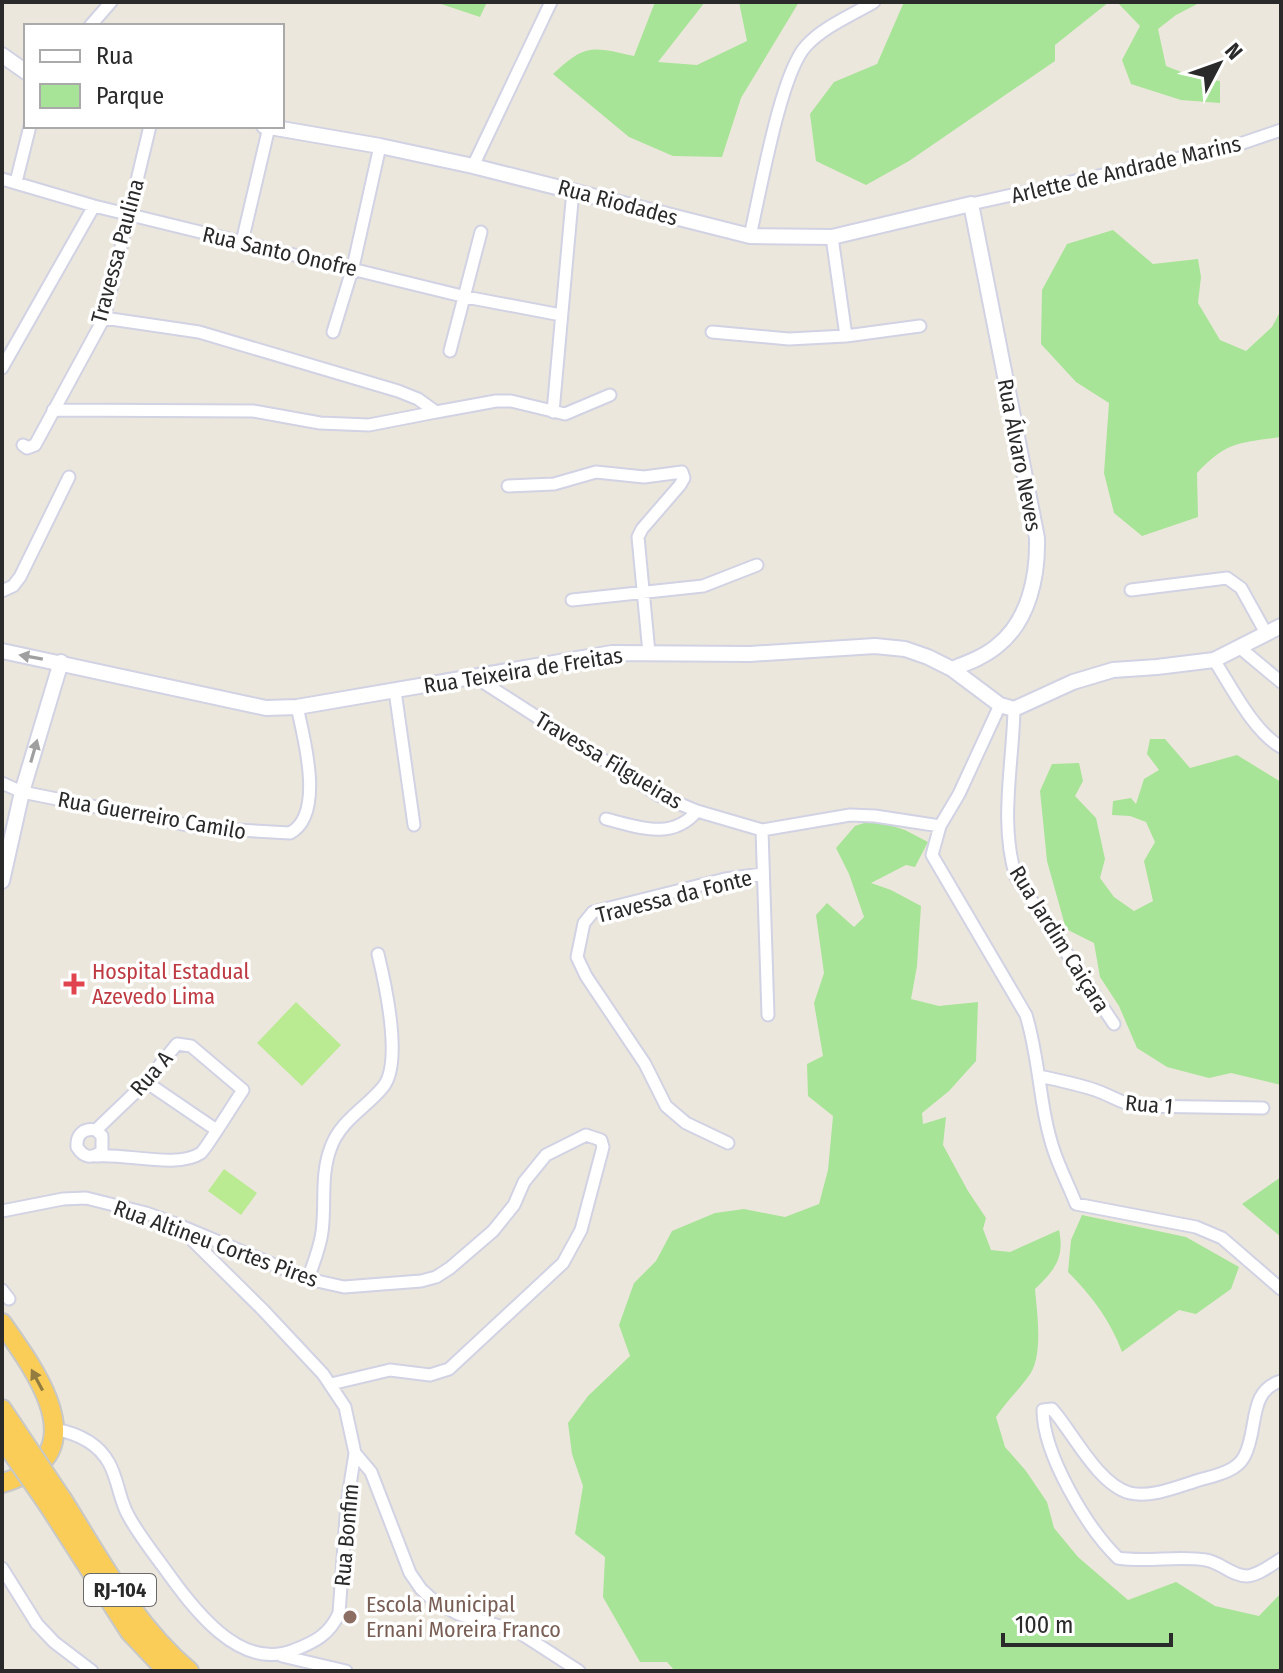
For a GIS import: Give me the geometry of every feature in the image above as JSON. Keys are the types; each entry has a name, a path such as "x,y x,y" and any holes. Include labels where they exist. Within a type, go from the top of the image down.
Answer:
{"highway":[{"path":"2,1323 25,1356 48,1399 54,1429 50,1453 43,1461 2,1483"},
{"name":"RJ-104","path":"5,1424 56,1503 142,1624 165,1651 189,1671"},
{"name":"RJ-104","path":"56,1503 130,1632 167,1671"}],"street":[{"path":"92,24 111,2"},
{"path":"473,166 551,2"},
{"path":"750,236 777,120 795,61 806,45 874,2"},
{"path":"2,55 24,71"},
{"path":"16,182 30,128"},
{"name":"Travessa Paulina","path":"23,445 27,448 35,445 104,318 149,128"},
{"path":"242,242 267,128"},
{"name":"Rua Riodades","path":"278,128 473,166 750,236 832,237 971,204"},
{"name":"Arlette de Andrade Marins","path":"971,204 1234,146 1281,130"},
{"path":"333,332 353,267 380,146"},
{"name":"Rua Santo Onofre","path":"2,179 94,206 466,297 561,315"},
{"path":"553,412 573,190"},
{"name":"Rua Álvaro Neves","path":"952,669 995,648 1009,635 1028,600 1037,559 1037,538 971,204"},
{"path":"2,368 94,206"},
{"path":"450,351 481,232"},
{"path":"832,237 846,336"},
{"path":"104,318 199,332 398,391 418,399 436,412"},
{"path":"712,332 789,339 846,336 920,326"},
{"path":"53,410 253,411 320,423 369,425 496,401 520,403 565,414 610,395"},
{"path":"508,486 554,484 596,472 644,477 682,472 684,478 680,485 638,537 649,653"},
{"path":"2,591 13,586 20,577 69,477"},
{"path":"572,600 703,586 757,565"},
{"path":"1131,590 1227,578 1241,588 1266,633"},
{"path":"1281,626 1214,660 1113,670 1007,707 940,826 932,855 1026,1015 1035,1045 1053,1150 1076,1204 1196,1227 1222,1238 1281,1289"},
{"name":"Rua Teixeira de Freitas","path":"2,651 266,708 297,707 612,653 750,654 875,646 905,649 952,669 1007,707"},
{"path":"1239,647 1281,682"},
{"path":"1214,660 1266,735 1281,747"},
{"path":"2,881 22,792 61,662"},
{"name":"Travessa Filgueiras","path":"475,677 658,795 697,811 762,830 850,815 940,826"},
{"path":"395,691 414,825"},
{"name":"Rua Guerreiro Camilo","path":"22,792 202,828 290,833 302,825 309,808 308,752 297,707"},
{"name":"Rua Jardim Caiçara","path":"1007,707 1007,826 1016,877 1114,1024"},
{"path":"2,783 22,792"},
{"path":"606,819 639,828 664,829 683,825 697,811"},
{"name":"Travessa da Fonte","path":"762,830 768,1015"},
{"name":"Travessa da Fonte","path":"728,1143 686,1123 666,1106 645,1064 586,976 577,957 584,923 593,912 725,879 762,874"},
{"path":"308,1279 322,1233 325,1170 331,1145 352,1115 383,1087 390,1071 388,996 378,954"},
{"name":"Rua A","path":"96,1156 88,1157 81,1153 76,1140 84,1130 96,1130 146,1082 172,1048 182,1043 191,1046 243,1090 215,1129"},
{"name":"Rua 1","path":"1039,1076 1076,1084 1119,1103 1136,1106 1263,1108"},
{"path":"96,1156 117,1154 182,1161 203,1152 215,1129 146,1082"},
{"path":"96,1130 104,1143 102,1151 96,1156"},
{"name":"Rua Altineu Cortes Pires","path":"2,1211 63,1199 86,1198 146,1213 308,1279 344,1287 421,1281 436,1277 493,1231 514,1205 524,1182 546,1155 586,1135 598,1137 603,1147 581,1230 563,1263 449,1369 430,1375 390,1370 331,1384"},
{"name":"Rua Bonfim","path":"176,1224 263,1310 331,1384 345,1407 355,1453 347,1504 339,1613 334,1625 323,1636 282,1656"},
{"path":"1281,1381 1266,1386 1260,1395 1243,1460 1233,1468 1171,1489 1143,1493 1130,1493 1118,1487 1093,1465 1052,1409 1043,1410 1056,1467 1100,1538 1118,1558 1135,1561 1209,1560 1246,1576 1258,1573 1281,1559"},
{"path":"54,1429 73,1432 96,1447 109,1463 127,1514 203,1619 231,1642 251,1650 346,1671"},
{"path":"355,1453 371,1472 410,1573 421,1589 434,1601 458,1614 517,1631 579,1671"},
{"path":"2,1568 37,1624 54,1642 92,1671"}],"green space":[{"path":"435,2 487,2 480,17"},
{"path":"655,2 705,2 658,62 697,65 747,41 739,2 799,2 741,98 722,157 673,156 629,137 553,74 574,57 590,50 634,56"},
{"path":"904,2 1109,2 1055,45 1055,61 909,161 866,185 816,161 810,114 834,82 877,64"},
{"path":"1117,2 1201,2 1158,29 1166,66 1194,77 1220,81 1220,103 1181,100 1131,84 1122,60 1140,26"},
{"path":"1113,230 1153,264 1198,259 1201,277 1198,303 1220,340 1246,351 1272,327 1281,310 1281,437 1234,445 1217,455 1197,473 1198,517 1142,536 1114,513 1104,473 1109,403 1076,382 1041,344 1042,290 1067,244"},
{"path":"1150,739 1165,739 1190,768 1237,755 1281,782 1281,1085 1231,1073 1209,1078 1167,1067 1137,1048 1119,1006 1100,977 1094,943 1066,929 1047,861 1040,791 1052,764 1079,763 1083,781 1075,796 1096,818 1105,859 1100,878 1114,897 1134,911 1153,901 1144,861 1155,842 1146,822 1130,816 1112,815 1113,801 1131,798 1136,804 1144,779 1159,770 1147,754"},
{"path":"873,820 905,830 928,842 915,867 906,865 871,883 921,906 917,966 911,999 939,1006 978,1002 976,1061 949,1091 922,1113 923,1124 946,1117 943,1145 986,1218 983,1229 991,1250 1010,1252 1059,1230 1059,1256 1048,1276 1035,1289 1038,1347 1033,1369 996,1417 1005,1447 1047,1502 1054,1528 1078,1557 1128,1600 1176,1582 1215,1606 1259,1616 1281,1593 1281,1671 675,1671 667,1662 640,1662 603,1597 605,1557 575,1534 583,1486 572,1454 568,1423 588,1396 630,1356 619,1325 634,1283 656,1261 672,1231 715,1213 744,1209 785,1217 819,1204 828,1170 833,1116 808,1096 807,1064 823,1056 814,1003 824,973 816,915 827,903 854,927 864,917 836,848 855,826"},
{"path":"296,1002 341,1045 302,1086 257,1043"},
{"path":"224,1169 257,1193 241,1215 208,1191"},
{"path":"1281,1177 1281,1237 1242,1204"},
{"path":"1082,1215 1186,1237 1239,1267 1231,1289 1196,1314 1179,1310 1122,1352 1100,1309 1068,1272 1071,1240"}],"place":[{"name":"Hospital Estadual Azevedo Lima","path":"74,984"},
{"name":"Escola Municipal Ernani Moreira Franco","path":"350,1617"}]}
